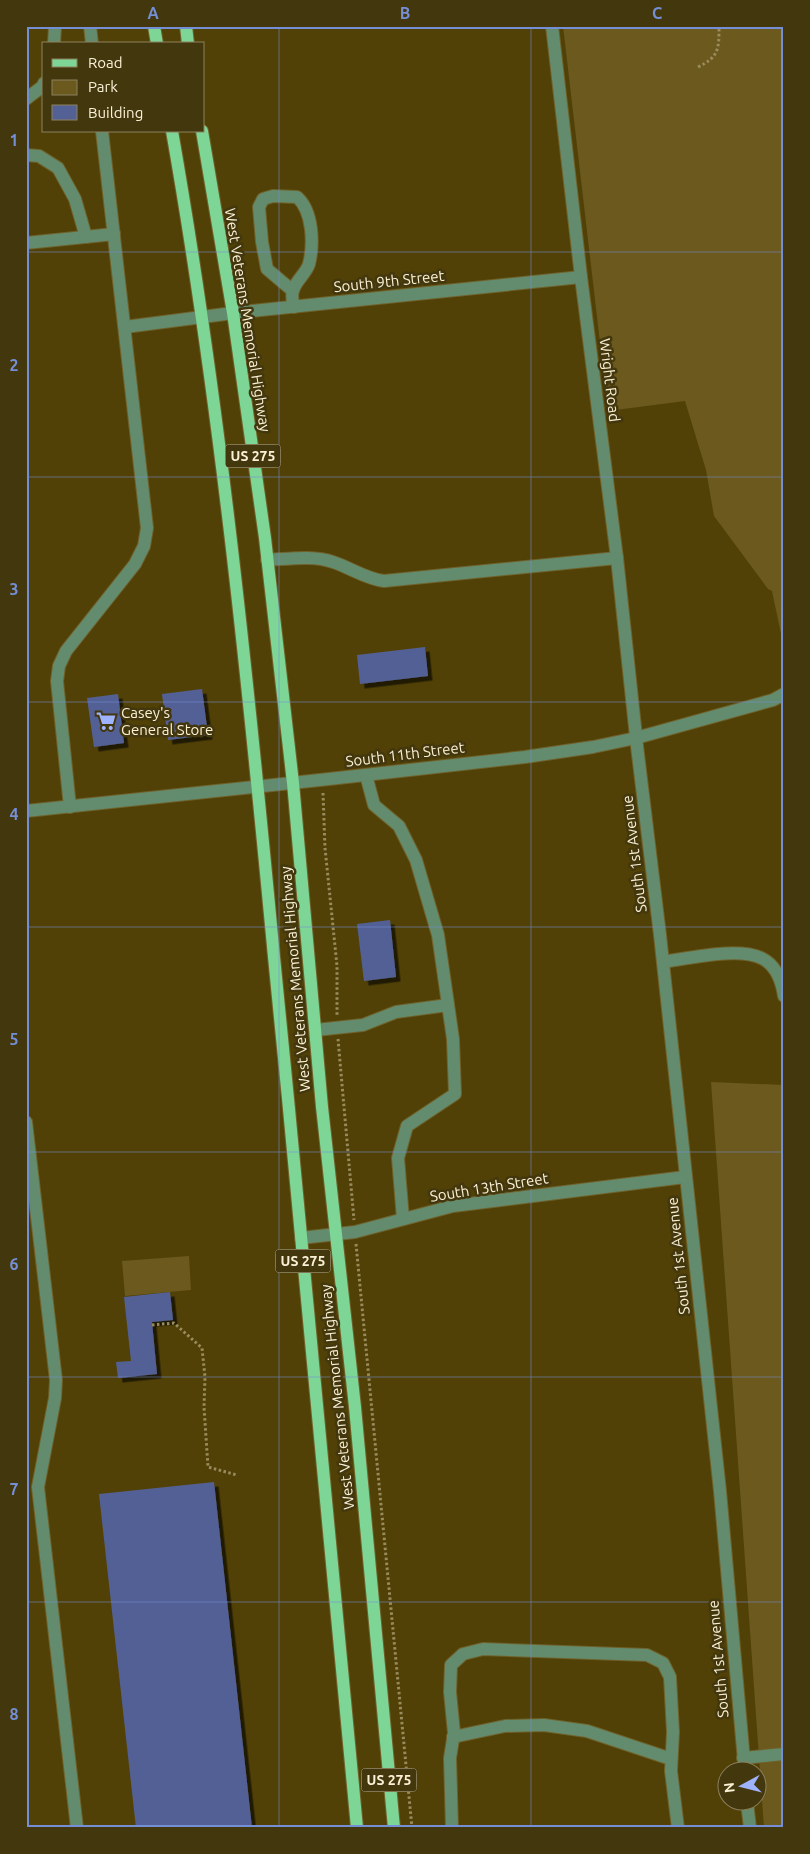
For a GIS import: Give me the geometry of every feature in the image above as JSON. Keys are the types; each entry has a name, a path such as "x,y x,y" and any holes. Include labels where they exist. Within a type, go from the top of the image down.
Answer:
{"main road":[{"path":"154,26 157,42"},
{"path":"186,26 188,42"},
{"name":"West Veterans Memorial Highway","path":"172,132 188,220 231,538 258,787 357,1828"},
{"name":"West Veterans Memorial Highway","path":"202,132 233,313 268,560 293,783 336,1235 355,1408 394,1828"}],"street":[{"path":"54,42 55,26"},
{"path":"90,26 92,42"},
{"name":"Wright Road","path":"552,26 581,277 617,558 636,738"},
{"path":"26,99 42,87"},
{"path":"70,806 57,681 59,666 66,650 135,564 144,546 147,528 102,132"},
{"path":"26,155 39,156 58,168 75,199 86,237"},
{"path":"292,291 309,266 310,223 305,204 297,197 273,196 263,199 258,207 262,242 268,269 292,291 294,307"},
{"path":"26,243 114,234"},
{"name":"South 9th Street","path":"125,327 233,313 581,277"},
{"path":"268,560 313,559 332,562 374,580 384,581 617,558"},
{"name":"South 11th Street","path":"26,811 323,780 593,747 636,738 783,698"},
{"name":"South 1st Avenue","path":"636,738 663,962 720,1491 743,1762"},
{"path":"366,775 374,805 398,826 416,860 438,935 453,1039 456,1094 407,1126 398,1158 404,1219"},
{"path":"663,962 694,956 734,953 751,954 764,960 776,971 782,984 784,996"},
{"path":"316,1030 363,1025 396,1012 448,1005"},
{"path":"26,1122 56,1380 55,1398 38,1487 77,1828"},
{"name":"South 13th Street","path":"300,1238 355,1232 453,1206 685,1177"},
{"path":"452,1828 450,1758 453,1737 450,1692 451,1665 463,1654 483,1649 647,1655 663,1663 670,1677 673,1732 671,1771 678,1828"},
{"path":"453,1737 505,1726 544,1725 586,1731 671,1759"},
{"path":"743,1758 784,1754"},
{"path":"748,1812 750,1828"}],"path":[{"path":"698,67 716,55 719,26"},
{"path":"323,780 325,848 337,966 338,1028 355,1232 412,1828"},
{"path":"152,1325 174,1323 202,1348 205,1377 204,1407 208,1467 237,1475"}],"green space":[{"path":"563,26 784,26 784,648 772,591 768,589 714,516 706,470 685,401 608,411"},
{"path":"711,1082 784,1085 784,1828 764,1828 763,1812 768,1812 768,1762 759,1762"},
{"path":"189,1256 191,1290 125,1296 122,1261"}],"building":[{"path":"425,647 428,676 360,684 357,655"},
{"path":"202,689 208,735 168,740 162,694"},
{"name":"Casey's General Store","path":"118,694 124,743 94,747 87,698"},
{"path":"390,920 396,977 364,981 357,924"},
{"path":"170,1292 173,1320 152,1322 157,1374 118,1378 116,1362 131,1361 124,1297"},
{"path":"214,1482 252,1828 136,1828 99,1494"}],"place":[{"name":"Casey's General Store","path":"106,721"}]}
